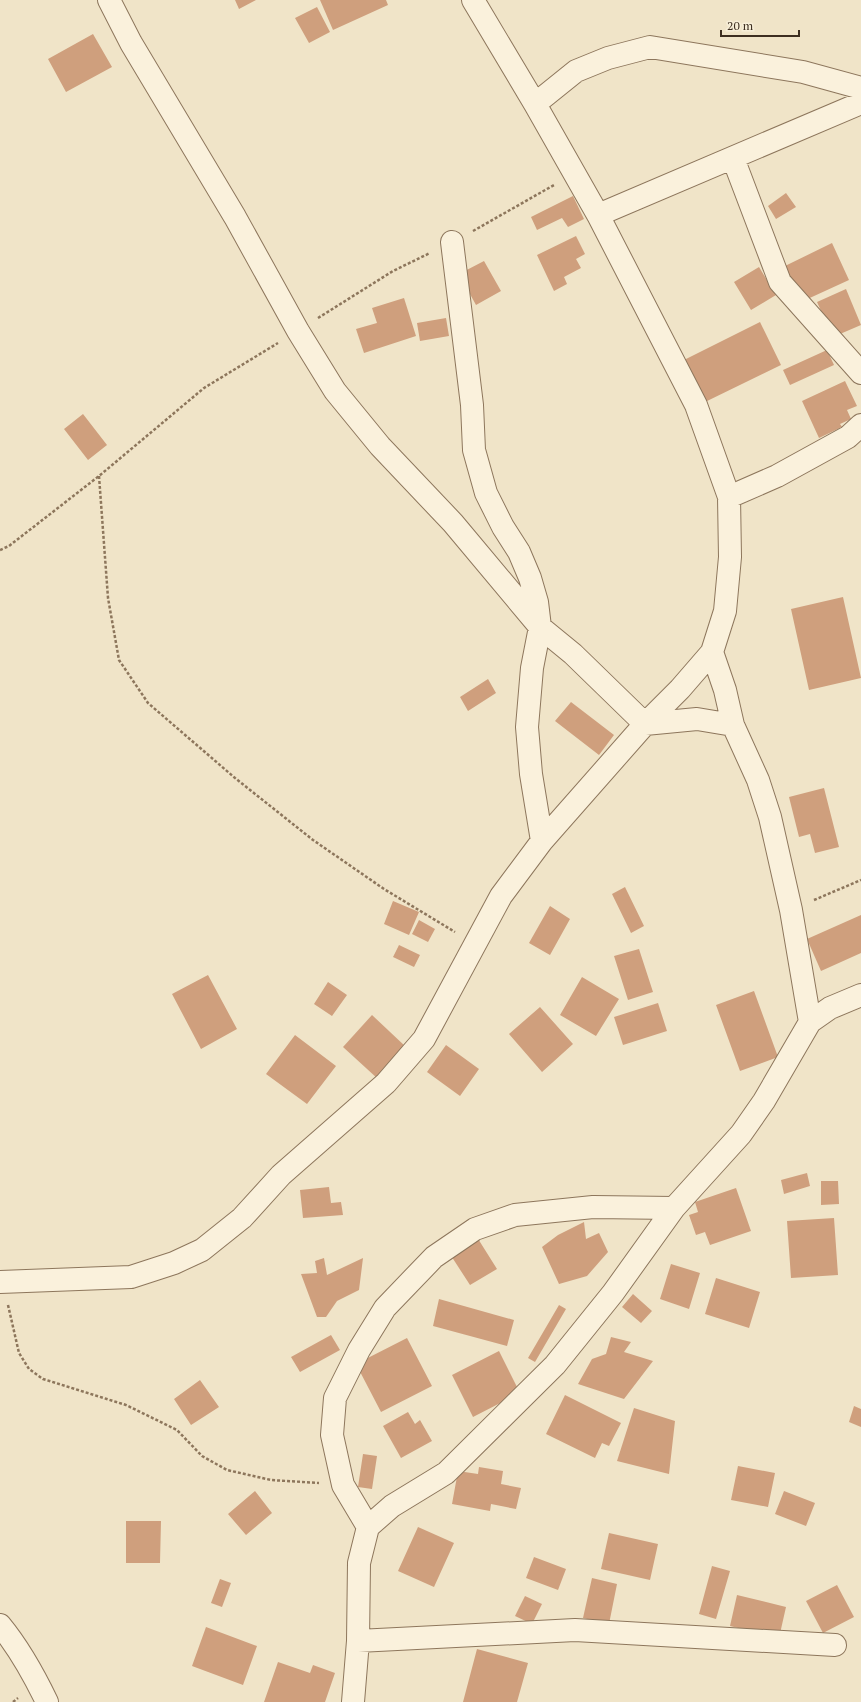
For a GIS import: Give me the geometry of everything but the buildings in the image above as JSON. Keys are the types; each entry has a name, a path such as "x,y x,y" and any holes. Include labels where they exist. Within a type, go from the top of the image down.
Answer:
{"street":[{"path":"109,0 130,43 235,217 298,330 335,391 375,440 453,523 540,627 572,654 644,724 697,719 733,725"},
{"path":"1,1282 131,1276 174,1264 202,1250 242,1218 281,1175 386,1083 424,1040 455,984 474,944 500,896 542,840 644,724 680,689 712,652 724,610 730,556 729,498 696,405 598,215 535,104 473,0"},
{"path":"535,104 576,71 608,58 650,47 803,72 861,88"},
{"path":"598,215 861,103"},
{"path":"733,158 780,282 861,373"},
{"path":"452,242 472,405 474,450 486,493 503,527 519,552 530,578 537,602 540,627 532,668 527,727 531,774 542,840"},
{"path":"729,498 777,476 848,437 861,425"},
{"path":"712,652 725,690 733,725 758,780 770,818 791,910 810,1022"},
{"path":"353,1702 358,1641 359,1563 368,1527 392,1506 446,1472 555,1365 613,1293 674,1208 741,1134 764,1102 810,1022 830,1008 861,995"},
{"path":"368,1527 343,1485 332,1435 335,1398 359,1350 385,1308 434,1256 476,1229 515,1215 593,1207 674,1208"},
{"path":"0,1625 12,1639 38,1683 47,1702"},
{"path":"358,1641 575,1630 835,1645"}],"path":[{"path":"0,550 9,546 99,476 204,388 298,330"},
{"path":"99,476 108,598 119,660 148,704 235,778 313,840 384,889 474,944"},
{"path":"791,910 861,880"},
{"path":"1,1282 18,1353 29,1369 43,1379 126,1405 177,1430 202,1456 228,1470 271,1480 343,1485"}]}
